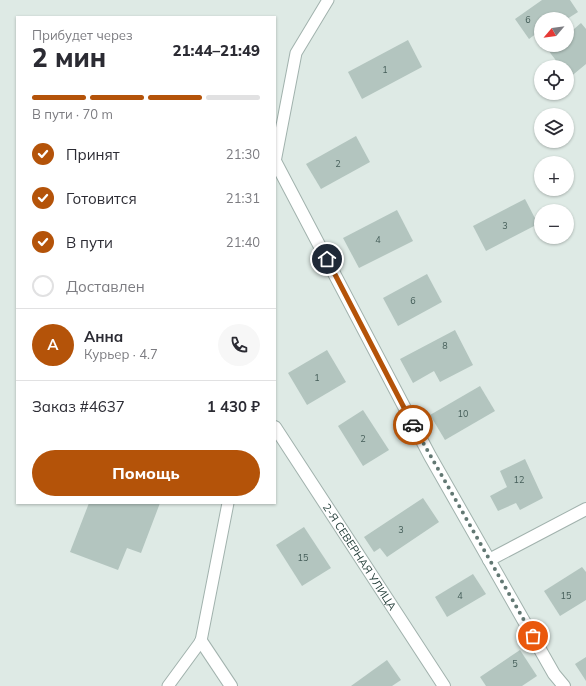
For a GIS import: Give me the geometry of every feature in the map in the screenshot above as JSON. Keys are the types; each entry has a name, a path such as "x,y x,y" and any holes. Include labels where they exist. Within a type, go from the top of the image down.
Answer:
{"street":[{"path":"276,164 430,456 554,674 564,686"},
{"name":"2-Я СЕВЕРНАЯ УЛИЦА","path":"276,429 444,686"},
{"path":"489,560 586,509"},
{"path":"201,641 231,686"}],"lane":[{"path":"276,157 296,53 328,0"},
{"path":"168,686 201,641 228,504"}],"building":[{"path":"542,0 570,0 578,12 574,15 574,12 534,12 534,35 529,39 515,19"},
{"path":"581,23 586,29 586,64 574,74 574,60 556,60 550,52 574,52 574,29"},
{"path":"408,40 422,67 362,99 348,72"},
{"path":"356,136 370,162 321,189 306,164"},
{"path":"525,199 534,216 534,226 486,251 473,226"},
{"path":"397,210 413,241 359,268 343,238"},
{"path":"427,274 442,302 398,326 383,298"},
{"path":"455,330 473,365 440,382 434,371 413,383 400,359"},
{"path":"327,350 346,382 307,405 288,373"},
{"path":"480,386 495,411 445,440 430,415"},
{"path":"363,410 389,450 363,466 338,426"},
{"path":"525,459 543,498 520,510 516,503 498,511 490,496 507,487 500,471"},
{"path":"423,498 439,522 387,557 380,548 374,552 364,537"},
{"path":"89,504 160,504 141,553 127,548 118,570 70,552"},
{"path":"304,527 331,568 302,586 276,545"},
{"path":"582,567 586,572 586,600 560,616 544,591"},
{"path":"473,574 486,594 447,617 435,597"},
{"path":"520,650 537,676 522,686 486,686 480,677"},
{"path":"586,657 586,681 575,664"},
{"path":"387,660 401,680 392,686 351,686"}],"way so far":[{"path":"413,425 533,636"}],"route":[{"path":"327,259 413,425"}]}
